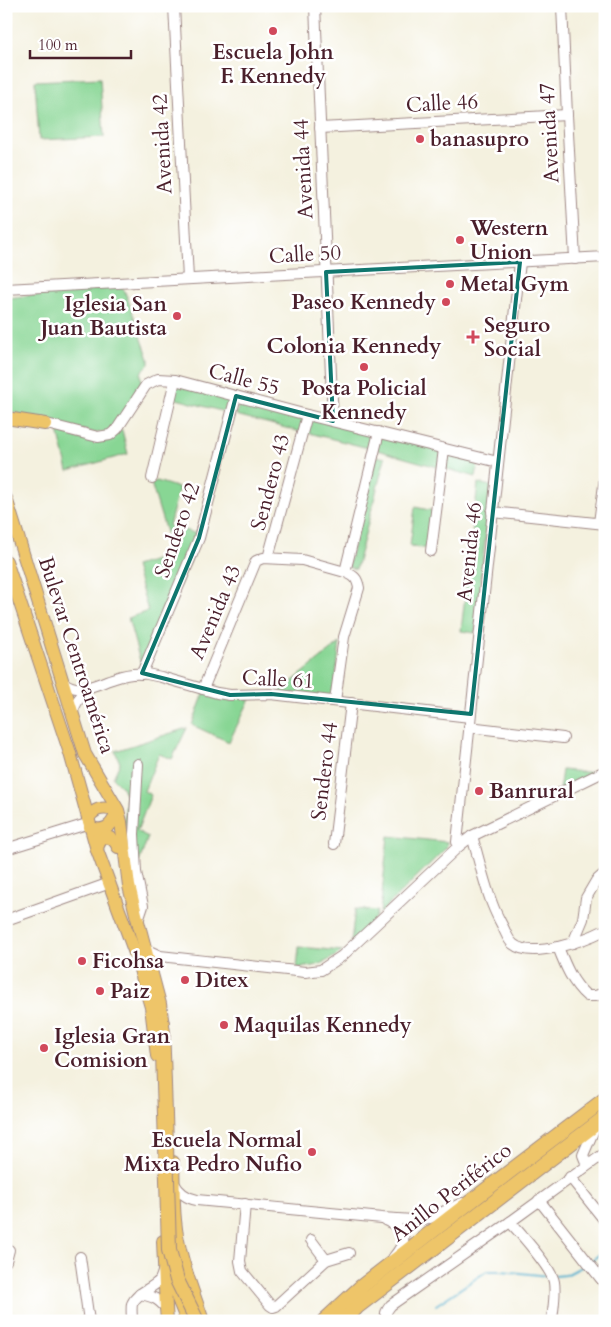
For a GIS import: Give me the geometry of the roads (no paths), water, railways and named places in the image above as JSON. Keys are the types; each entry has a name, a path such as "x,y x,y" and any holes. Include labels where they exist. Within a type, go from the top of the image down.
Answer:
{"highway":[{"path":"162,1023 169,1250 177,1280 201,1319"},
{"name":"Anillo Periférico","path":"324,1321 362,1286 605,1099"},
{"name":"Anillo Periférico","path":"344,1321 357,1307 600,1121"}],"main road":[{"path":"6,418 45,424"},
{"name":"Bulevar Centroamérica","path":"6,498 85,754 118,810 121,822 128,877 138,921 150,956 167,1047 175,1219 186,1272 201,1319"},
{"name":"Bulevar Centroamérica","path":"6,561 70,753 97,850 136,956 151,1008 156,1042 166,1315"},
{"path":"85,754 88,769 112,814 132,916 141,944 150,956"},
{"path":"83,800 87,803 92,803 97,801 102,793"},
{"path":"100,808 112,814 111,824 107,828 96,829 89,823 95,810 100,808"},
{"path":"97,850 98,843 103,838 110,837 115,840 118,847"},
{"path":"175,1219 173,1240 174,1284 186,1321"}],"street":[{"name":"Avenida 42","path":"174,6 188,279"},
{"name":"Avenida 44","path":"315,6 332,420"},
{"name":"Avenida 47","path":"562,6 575,259"},
{"name":"Calle 46","path":"320,128 567,116"},
{"name":"Calle 50","path":"6,289 605,257"},
{"name":"Avenida 46","path":"459,846 457,842 520,262"},
{"name":"Calle 55","path":"6,413 98,437 110,435 117,429 146,385 158,379 175,380 498,462"},
{"path":"152,478 175,380"},
{"name":"Sendero 42","path":"142,673 199,538 236,396"},
{"name":"Sendero 43","path":"268,558 307,415"},
{"path":"345,572 379,432"},
{"path":"431,551 444,449"},
{"path":"492,512 602,523 605,477"},
{"path":"268,558 302,560 345,572 354,576 358,581 359,588 344,637 335,701"},
{"name":"Avenida 43","path":"203,689 256,561 268,558"},
{"name":"Calle 61","path":"63,682 68,687 82,689 125,675 142,673 230,695 271,694 351,703 563,738"},
{"path":"72,714 78,699 90,687"},
{"name":"Sendero 44","path":"334,844 351,703"},
{"path":"138,764 134,834 136,872 143,906 138,921"},
{"path":"150,956 305,972 322,970 342,956 472,836 605,772"},
{"path":"6,849 89,823"},
{"path":"472,836 493,906 509,940 514,945 522,949 537,950 558,947 593,936 605,930"},
{"path":"573,943 582,919 586,898 596,881 605,873"},
{"path":"6,920 110,883"},
{"path":"558,947 565,967 580,990 587,996 605,993"},
{"path":"390,1321 386,1314 391,1305 510,1222 570,1177 585,1160 600,1121"},
{"path":"563,1150 585,1160 603,1157"},
{"path":"570,1177 605,1221"},
{"path":"174,1183 181,1193 197,1200 412,1220 430,1218 483,1192"},
{"path":"175,1219 184,1205 197,1200"},
{"path":"539,1200 605,1284"},
{"path":"245,1204 240,1261 242,1271 273,1307 326,1260 349,1253"},
{"path":"381,1272 401,1249 404,1240 400,1229 396,1225 382,1218"},
{"path":"510,1222 547,1266 553,1276 552,1321"},
{"path":"311,1240 326,1260"},
{"path":"6,1261 9,1250"},
{"path":"80,1257 89,1321"},
{"path":"132,1321 133,1303 137,1296 161,1278 164,1266"},
{"path":"140,1294 158,1299 166,1315"}],"waterway":[{"path":"591,1261 605,1250"},
{"path":"555,1276 566,1275 585,1265"},
{"path":"436,1305 487,1271 548,1276"}],"place":[{"name":"Escuela John F. Kennedy","path":"273,31"},
{"name":"banasupro","path":"420,139"},
{"name":"Western Union","path":"460,240"},
{"name":"Metal Gym","path":"450,284"},
{"name":"Paseo Kennedy","path":"446,302"},
{"name":"Iglesia San Juan Bautista","path":"177,316"},
{"name":"Seguro Social","path":"473,337"},
{"name":"Posta Policial Kennedy","path":"364,367"},
{"name":"Banrural","path":"479,791"},
{"name":"Ficohsa","path":"82,961"},
{"name":"Ditex","path":"185,980"},
{"name":"Paiz","path":"100,991"},
{"name":"Maquilas Kennedy","path":"224,1025"},
{"name":"Iglesia Gran Comision","path":"44,1048"},
{"name":"Escuela Normal Mixta Pedro Nufio","path":"312,1152"}],"district":[{"name":"Colonia Kennedy","path":"354,345"}]}
